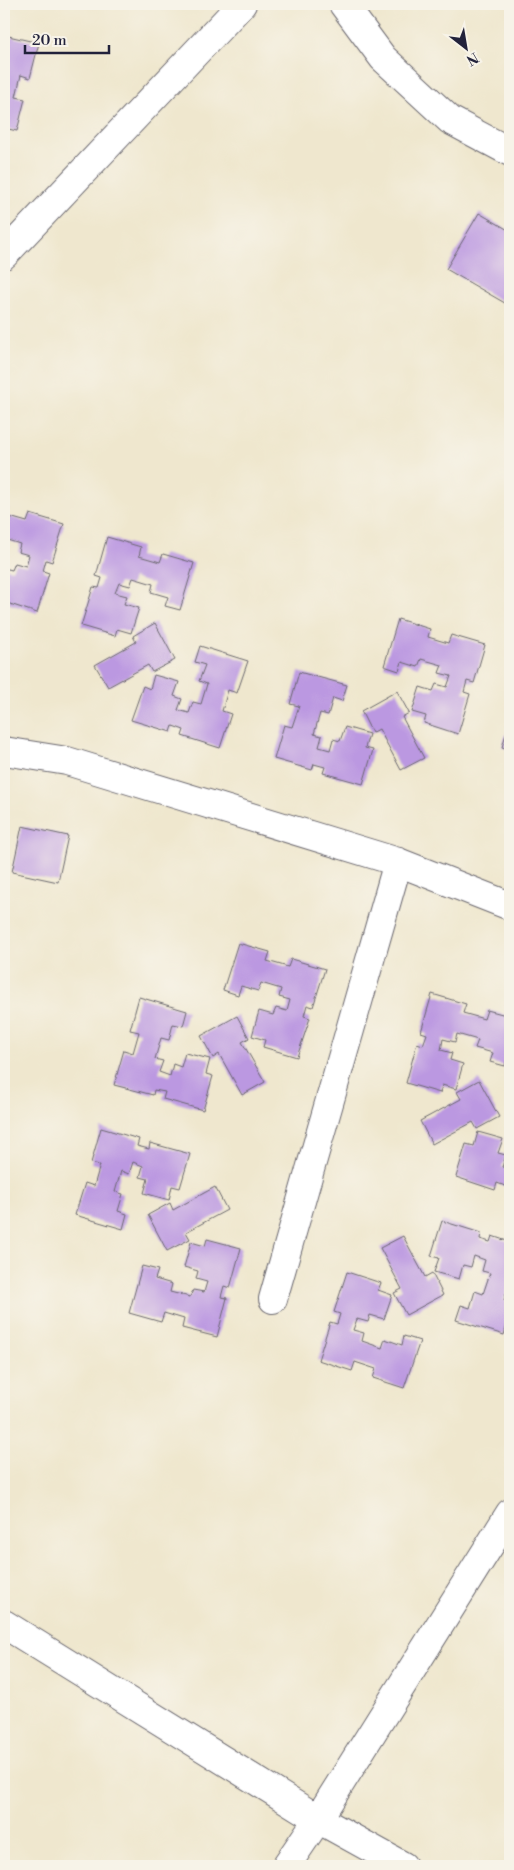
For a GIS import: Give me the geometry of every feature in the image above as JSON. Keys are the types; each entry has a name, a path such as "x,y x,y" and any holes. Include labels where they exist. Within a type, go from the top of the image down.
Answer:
{"street":[{"path":"4,256 242,4"},
{"path":"343,4 383,58 450,120 510,152"},
{"path":"4,751 67,761 398,862 510,906"},
{"path":"273,1299 398,862"},
{"path":"286,1866 318,1819 510,1514"},
{"path":"4,1624 318,1819 403,1866"}],"building":[{"path":"4,35 39,43 30,78 21,75 16,97 25,99 17,131 4,128"},
{"path":"479,213 510,231 510,306 446,269"},
{"path":"4,506 9,508 6,516 27,522 30,514 64,524 52,562 46,560 43,571 49,573 37,613 4,602 4,568 12,570 15,563 26,566 29,555 18,552 20,544 4,539"},
{"path":"107,537 141,547 139,556 160,562 163,554 194,563 180,610 165,606 168,597 151,592 153,584 133,578 130,586 119,583 115,593 127,596 124,604 139,608 131,633 117,629 115,636 81,626 93,587 99,588 102,578 96,576"},
{"path":"398,619 430,629 428,637 448,643 451,635 485,645 474,683 467,681 464,692 470,694 458,734 424,723 426,716 412,712 420,687 433,691 436,684 447,687 451,676 439,673 442,665 421,659 418,667 402,662 399,671 384,666"},
{"path":"155,623 175,660 152,672 148,665 108,687 95,665 136,642 133,636"},
{"path":"200,646 248,661 237,693 228,690 222,711 231,714 220,748 182,736 184,730 173,726 171,732 131,720 143,686 150,689 154,675 179,682 174,696 182,699 178,710 189,713 193,702 201,704 207,684 199,681 205,665 195,662"},
{"path":"299,672 347,685 342,701 333,698 328,715 320,713 314,734 322,736 319,747 330,750 333,739 340,741 345,727 369,734 365,748 373,750 363,784 323,773 325,767 314,764 312,770 274,759 284,725 292,727 299,706 290,704"},
{"path":"397,691 409,713 402,717 424,758 401,770 379,729 372,733 361,711"},
{"path":"510,721 510,750 502,747"},
{"path":"22,826 68,836 58,882 12,872"},
{"path":"238,943 270,952 267,961 288,967 291,959 325,969 313,1007 307,1005 304,1016 310,1018 297,1057 263,1047 265,1040 252,1036 259,1011 273,1015 276,1008 287,1011 290,1000 279,997 281,989 261,983 258,991 241,986 238,995 223,990"},
{"path":"432,994 466,1004 463,1013 484,1019 487,1010 510,1016 510,1049 505,1066 490,1062 493,1053 475,1048 478,1040 457,1034 455,1042 443,1039 441,1050 452,1053 450,1060 463,1064 456,1089 442,1085 440,1093 406,1083 417,1043 423,1045 427,1034 421,1032"},
{"path":"139,997 187,1011 183,1026 173,1024 169,1040 161,1038 155,1059 163,1061 159,1072 170,1076 173,1064 181,1067 185,1053 210,1059 206,1074 213,1076 203,1110 163,1099 165,1092 154,1090 153,1095 114,1085 124,1050 133,1053 139,1032 130,1030"},
{"path":"237,1016 249,1038 242,1042 265,1082 242,1095 219,1054 213,1058 201,1036"},
{"path":"479,1080 499,1117 477,1129 473,1122 432,1144 420,1121 461,1099 457,1092"},
{"path":"101,1128 139,1139 137,1146 149,1149 150,1143 190,1154 180,1188 172,1186 169,1200 144,1193 148,1179 140,1177 143,1166 133,1162 129,1174 121,1171 115,1192 123,1194 118,1211 127,1214 123,1229 75,1215 85,1183 94,1186 100,1165 91,1163"},
{"path":"478,1132 503,1139 498,1153 506,1155 502,1167 510,1169 510,1194 506,1193 508,1187 497,1183 495,1190 456,1177 466,1144 474,1146"},
{"path":"215,1187 227,1210 186,1232 190,1239 167,1251 148,1215 170,1203 173,1210"},
{"path":"442,1221 481,1233 480,1239 490,1242 492,1236 510,1242 510,1282 504,1300 510,1302 510,1314 504,1335 456,1320 461,1305 470,1308 475,1291 483,1294 490,1273 482,1271 485,1260 474,1256 471,1267 463,1265 459,1279 434,1272 439,1258 431,1256"},
{"path":"403,1236 425,1277 432,1273 443,1295 406,1315 394,1293 402,1289 380,1248"},
{"path":"207,1239 241,1248 230,1288 224,1286 221,1297 227,1298 217,1337 182,1328 184,1319 164,1313 161,1322 129,1313 142,1266 158,1270 155,1279 172,1284 170,1292 190,1297 193,1290 204,1292 207,1282 196,1279 198,1271 184,1267 191,1242 205,1246"},
{"path":"347,1272 381,1283 378,1290 392,1295 384,1319 370,1315 368,1322 357,1319 353,1330 364,1333 362,1341 382,1348 385,1339 402,1345 404,1336 420,1341 404,1388 373,1378 376,1369 355,1362 352,1371 318,1360 330,1322 337,1324 340,1314 334,1312"}]}
